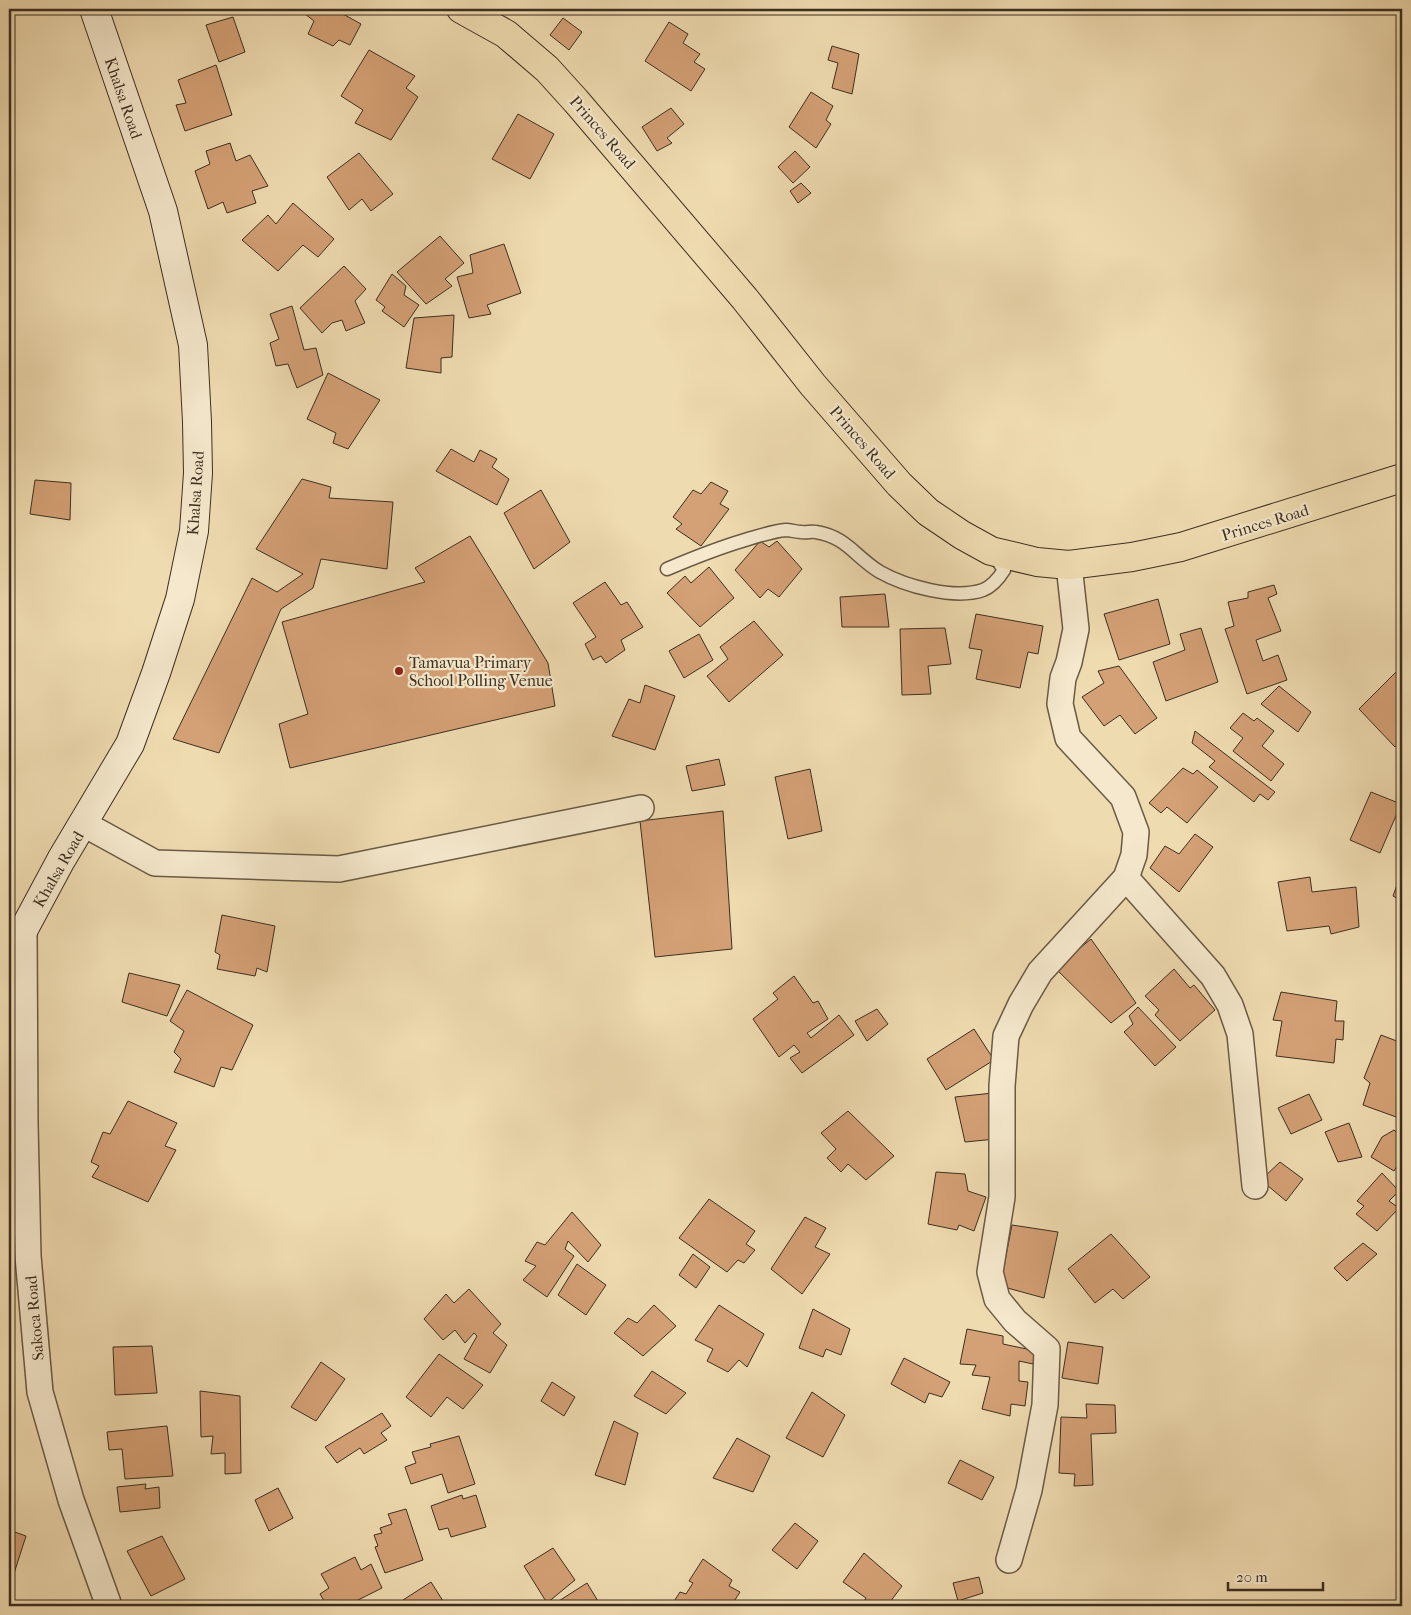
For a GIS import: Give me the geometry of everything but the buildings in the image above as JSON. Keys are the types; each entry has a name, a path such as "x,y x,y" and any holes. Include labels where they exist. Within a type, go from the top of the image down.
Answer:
{"main road":[{"name":"Khalsa Road","path":"16,939 130,744 180,599 194,531 198,473 193,345 179,274 163,211 94,9"},
{"name":"Princes Road","path":"461,9 506,34 547,69 583,108 733,285 819,392 899,484 928,512 962,535 991,551 1037,562 1069,565 1132,557 1181,547 1402,478"}],"street":[{"path":"1008,1560 1029,1490 1045,1405 1047,1348 1015,1321 997,1299 990,1272 1002,1197 1002,1086 1006,1036 1021,1004 1040,972 1126,878 1134,855 1136,832 1123,797 1068,738 1060,704 1063,678 1069,662 1076,629 1069,565"},
{"path":"84,824 155,863 339,868 641,808"},
{"path":"1126,878 1213,976 1230,1004 1240,1034 1255,1186"},
{"name":"Sakoca Road","path":"16,939 25,1124 28,1256 40,1392 71,1500 109,1606"}],"lane":[{"path":"667,569 700,555 760,535 786,530 814,532 842,540 860,558 880,572 903,583 950,593 972,592 983,590 992,585 1004,570 991,551"}],"place":[{"name":"Tamavua Primary School Polling Venue","path":"399,671"}]}
